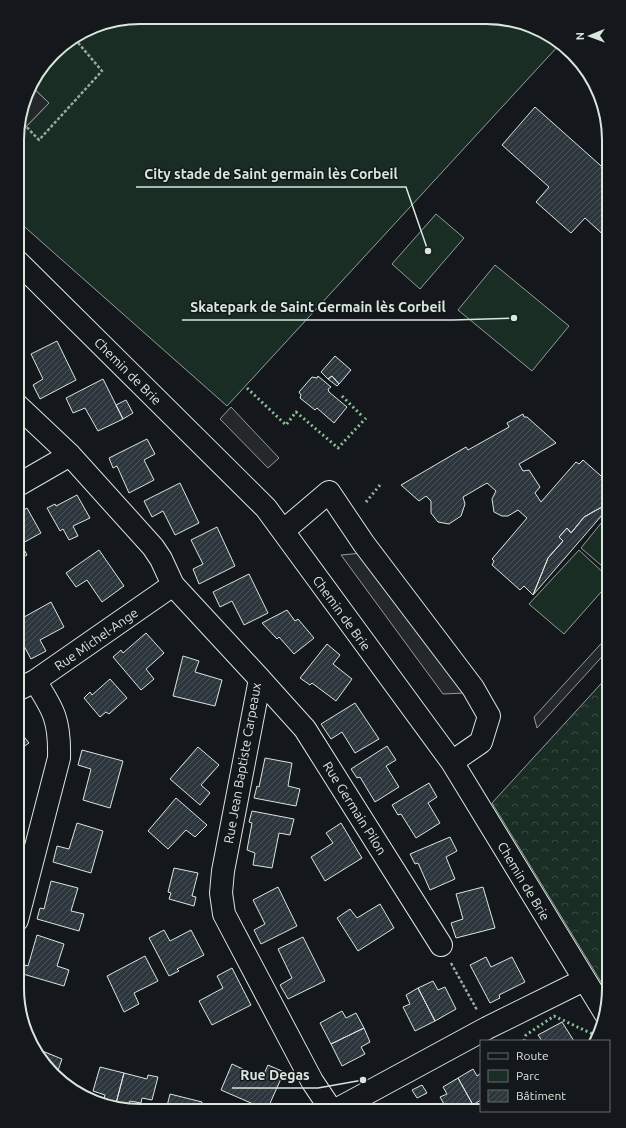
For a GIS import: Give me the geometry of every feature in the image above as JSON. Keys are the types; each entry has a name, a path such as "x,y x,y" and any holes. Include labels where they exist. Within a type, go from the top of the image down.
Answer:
{"street":[{"name":"Chemin de Brie","path":"24,268 266,508 452,762 600,1006"},
{"name":"Rue Jean Baptiste Carpeaux","path":"24,412 70,455 152,547 161,559 173,585 260,679 223,871 221,893 224,914 312,1081 329,1104"},
{"path":"24,482 70,455"},
{"path":"283,532 329,492 364,544 472,688 489,716 481,742 452,762"},
{"name":"Rue Michel-Ange","path":"26,685 173,585"},
{"name":"Rue Germain Pilon","path":"260,679 306,729 441,945"},
{"path":"24,893 59,758 58,733 52,708 26,685"},
{"path":"480,1040 584,980"},
{"path":"346,1104 480,1040"}],"path":[{"path":"25,125 39,140 102,71 77,42"},
{"path":"441,945 491,1035"}],"green space":[{"path":"486,24 509,26 524,30 551,43 557,48 227,406 24,226 25,128 49,103 35,90 43,75 53,63 75,43 82,39 110,28 125,25"},
{"path":"436,214 464,238 420,289 392,264"},
{"path":"495,265 569,326 532,371 458,310"},
{"path":"602,522 602,566 581,548"},
{"path":"579,550 602,571 602,591 564,634 529,604"},
{"path":"602,683 602,984 492,803"}],"shaded area":[{"path":"35,90 49,103 25,128 30,102"},
{"path":"231,407 279,458 268,468 220,419"},
{"path":"362,553 465,693 443,694 341,555"},
{"path":"602,643 602,657 537,728 534,717"}],"building":[{"path":"535,107 602,167 602,234 585,218 571,233 536,202 549,187 502,145"},
{"path":"57,341 76,380 40,399 33,385 43,379 31,354"},
{"path":"335,356 351,370 339,384 332,376 328,379 321,372"},
{"path":"318,376 331,387 328,389 329,392 347,407 334,423 317,408 315,410 300,398 301,395 299,392 312,377 317,378"},
{"path":"332,376 339,384 337,386 328,379"},
{"path":"103,379 123,419 98,431 85,408 73,413 66,398"},
{"path":"126,400 133,413 123,419 116,405"},
{"path":"523,414 524,417 527,417 556,443 519,464 523,471 529,470 540,487 535,493 541,502 576,462 579,464 583,460 602,477 602,507 584,517 571,533 567,528 559,537 563,541 548,558 533,595 524,586 520,590 492,565 494,561 492,559 527,518 518,510 508,516 502,516 494,512 492,499 496,491 487,483 463,497 465,504 461,516 449,524 438,522 431,513 431,501 426,496 419,501 401,485 466,447 468,450 509,427 507,423"},
{"path":"147,439 155,454 144,460 154,480 129,493 117,466 113,468 109,458"},
{"path":"180,483 199,523 175,535 163,511 152,517 144,501"},
{"path":"77,495 90,518 73,526 78,536 69,540 63,529 60,531 47,508 55,504 56,506"},
{"path":"602,507 602,515 533,595 548,558 563,541 559,537 567,528 571,533 584,517"},
{"path":"27,508 41,533 24,542 24,510"},
{"path":"217,527 235,566 199,584 193,569 203,564 191,540"},
{"path":"24,550 27,555 24,557"},
{"path":"99,550 124,586 102,602 87,580 76,587 66,573"},
{"path":"249,574 268,613 244,625 232,601 220,607 213,592"},
{"path":"51,602 64,627 40,640 46,651 31,659 24,646 24,617"},
{"path":"287,610 295,621 298,619 314,638 294,654 279,637 277,639 262,623"},
{"path":"146,633 164,653 146,669 154,679 141,690 113,657 121,650 123,653"},
{"path":"327,644 340,655 333,664 352,679 336,701 312,683 310,685 300,678"},
{"path":"183,656 199,661 195,672 222,680 215,706 173,696"},
{"path":"110,679 127,698 109,714 106,712 100,717 84,698 90,692 92,695"},
{"path":"355,703 379,739 355,753 342,732 331,739 321,724"},
{"path":"24,737 29,743 24,746"},
{"path":"387,746 396,760 386,766 399,787 375,802 360,777 357,778 351,769"},
{"path":"198,747 219,765 201,785 210,793 200,805 170,779"},
{"path":"82,750 123,761 110,808 83,800 91,769 78,765"},
{"path":"265,758 292,763 288,786 300,789 296,806 254,798 257,786 259,787"},
{"path":"429,783 437,797 428,803 440,823 416,838 401,814 398,815 392,805"},
{"path":"176,798 207,825 195,837 186,830 168,849 148,831"},
{"path":"252,811 294,819 290,835 279,833 272,868 253,865 255,853 247,850 252,823 249,822"},
{"path":"77,823 103,831 91,873 53,862 57,846 69,849"},
{"path":"341,823 362,858 325,881 311,857 333,843 326,833"},
{"path":"450,837 457,851 446,857 455,879 430,890 418,863 415,864 410,854"},
{"path":"174,868 198,873 192,896 196,897 194,906 169,899 171,893 168,892"},
{"path":"51,881 78,888 71,911 84,914 79,931 37,919 40,908 44,909"},
{"path":"278,887 297,926 261,944 254,930 265,924 253,900"},
{"path":"483,887 495,928 456,938 451,923 463,919 456,894"},
{"path":"380,904 394,928 358,951 337,918 350,909 357,918"},
{"path":"164,930 170,941 191,930 204,955 177,969 179,971 169,976 149,938"},
{"path":"37,935 64,944 57,966 69,970 64,986 24,974 25,965 28,966"},
{"path":"303,937 325,981 288,999 280,985 292,978 278,949"},
{"path":"145,956 158,981 134,993 139,1004 124,1012 107,976"},
{"path":"486,957 491,967 512,957 525,982 499,995 500,998 490,1003 470,965"},
{"path":"232,968 251,1005 212,1025 199,1001 223,988 217,976"},
{"path":"433,981 438,990 445,987 456,1009 435,1021 418,988"},
{"path":"418,988 435,1021 415,1031 403,1007 410,1004 406,995"},
{"path":"342,1011 346,1018 356,1013 364,1028 331,1044 320,1023"},
{"path":"562,1022 573,1040 541,1040 538,1035"},
{"path":"364,1028 370,1042 361,1047 365,1054 342,1066 331,1044"},
{"path":"42,1051 62,1059 58,1070"},
{"path":"232,1064 262,1078 268,1065 284,1072 270,1104 253,1104 221,1090"},
{"path":"100,1067 124,1073 117,1101 104,1098 105,1095 93,1091"},
{"path":"473,1069 477,1076 480,1074 480,1101 472,1104 458,1078"},
{"path":"124,1073 147,1079 148,1075 158,1077 152,1100 142,1098 141,1103 130,1101 129,1103 117,1101"},
{"path":"458,1078 472,1104 444,1104 440,1097 447,1094 443,1087"},
{"path":"422,1085 427,1093 417,1098 412,1090"},
{"path":"170,1094 202,1102 202,1104 168,1104"}],"hedge":[{"path":"247,388 286,425 296,412 338,448 366,418"},
{"path":"342,396 362,416"},
{"path":"366,502 380,485"},
{"path":"524,1040 526,1035 554,1016 593,1034"}],"place":[{"name":"City stade de Saint germain lès Corbeil","path":"428,251"},
{"name":"Skatepark de Saint Germain lès Corbeil","path":"514,318"},
{"name":"Rue Degas","path":"363,1080"}]}
